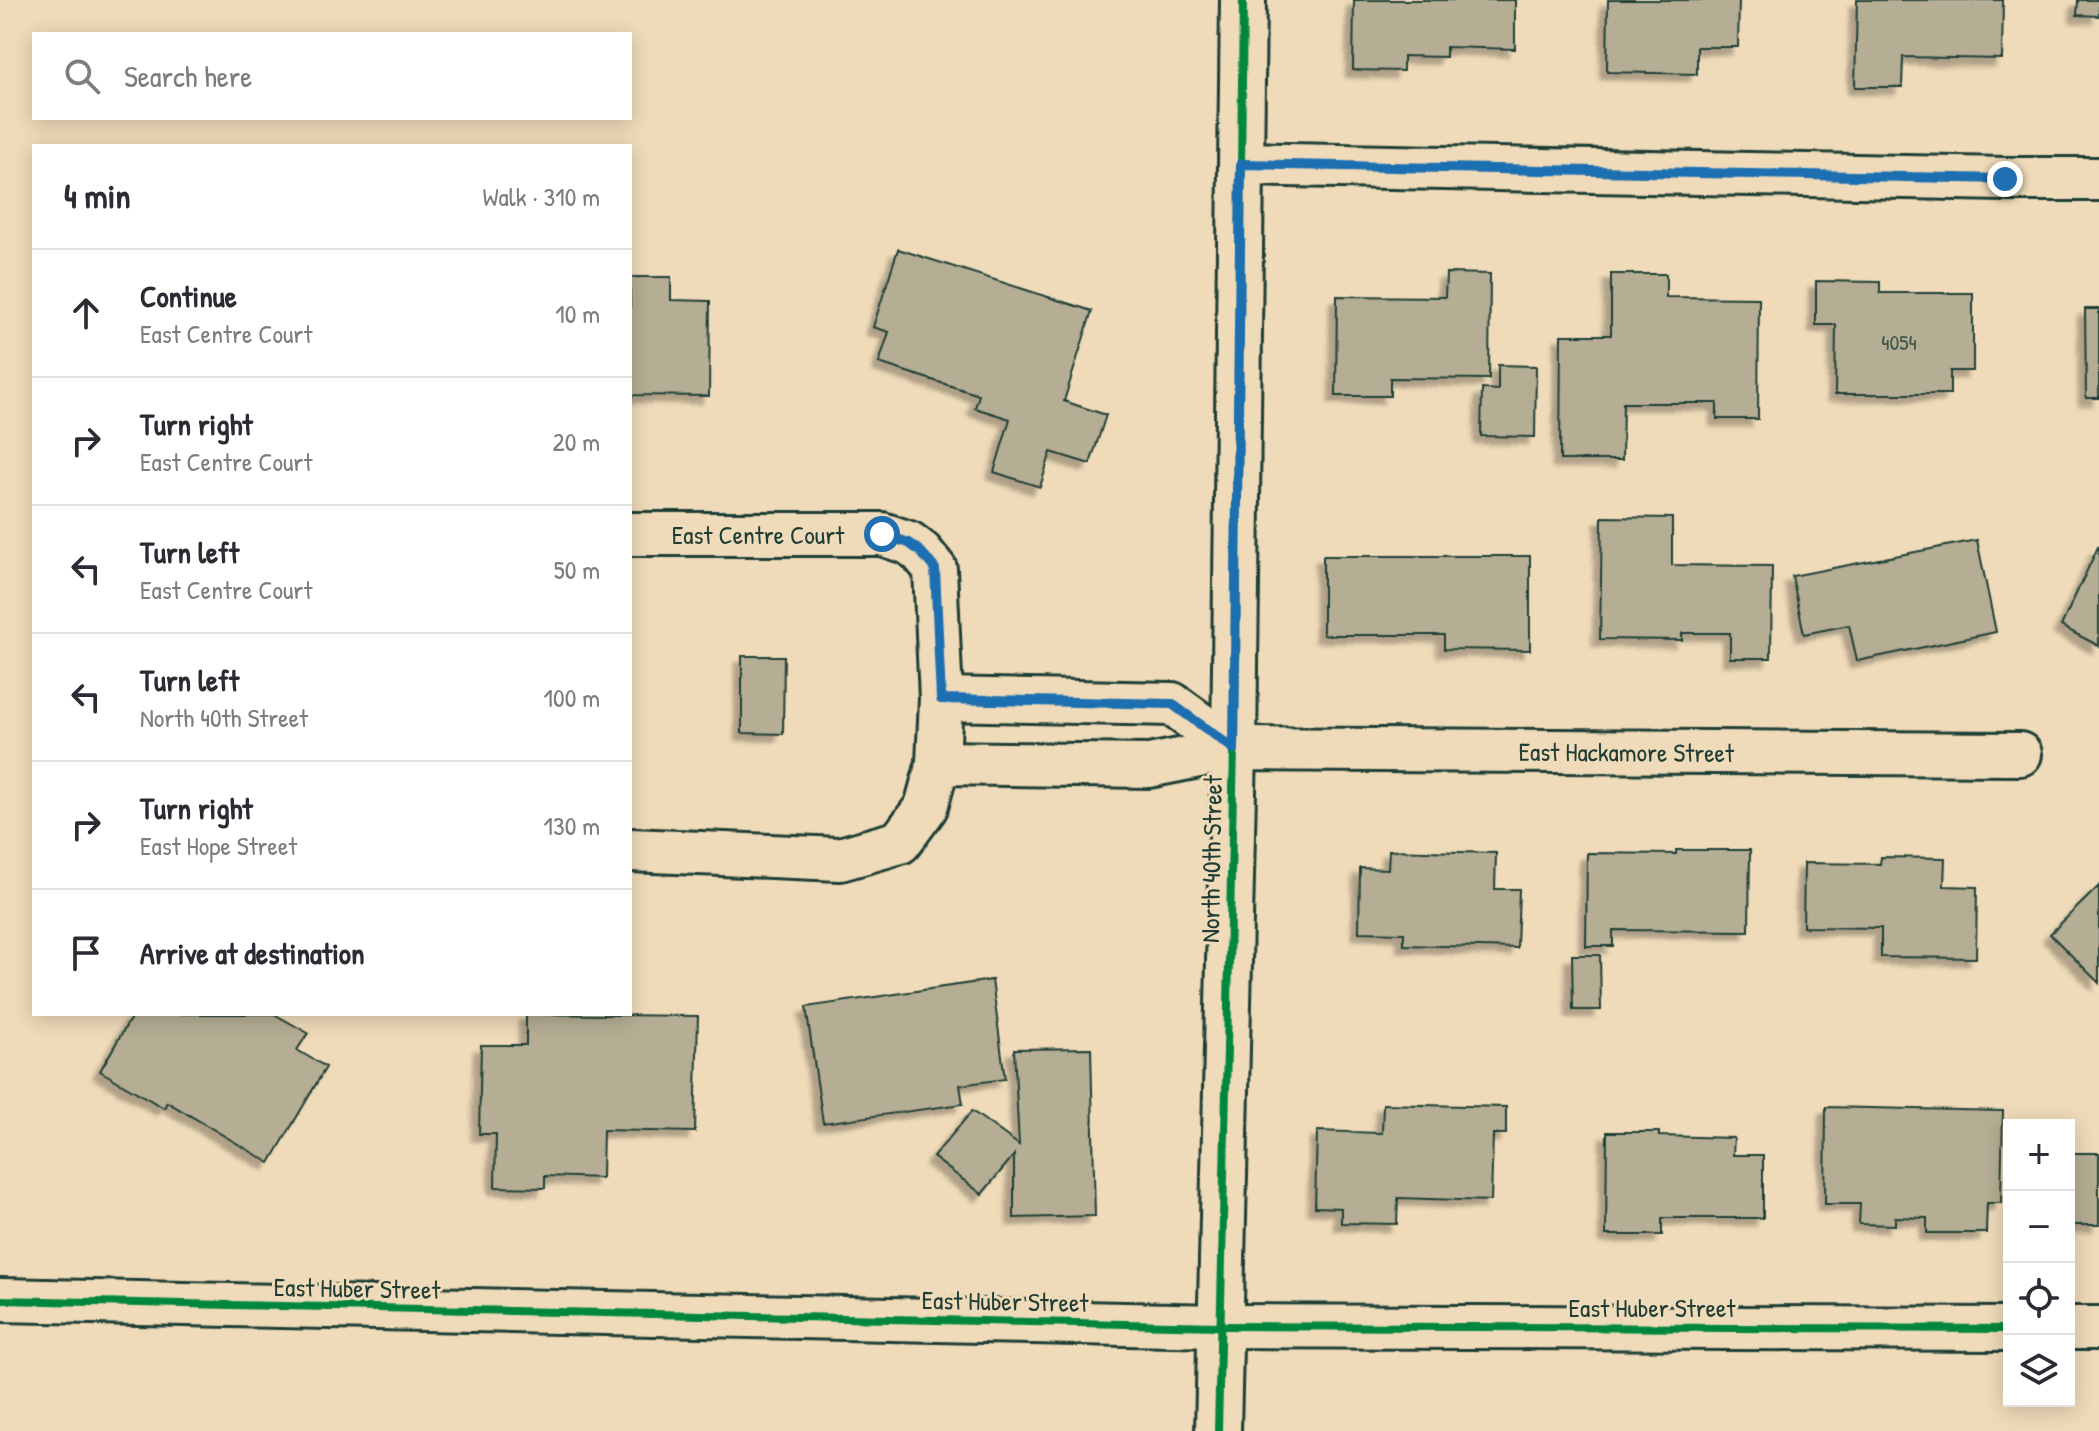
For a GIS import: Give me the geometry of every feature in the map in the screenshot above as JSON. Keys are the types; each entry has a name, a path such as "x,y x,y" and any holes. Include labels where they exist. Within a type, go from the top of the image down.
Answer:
{"street":[{"name":"North 40th Street","path":"1218,1431 1234,749 1243,0"},
{"path":"1241,164 2099,179"},
{"name":"East Centre Court","path":"632,534 882,534 909,543 935,569 941,699 938,763 926,807 900,842 840,859 632,850"},
{"path":"941,699 1172,704 1234,749"},
{"path":"1037,765 1038,701"},
{"path":"938,763 1149,766 1234,749"},
{"name":"East Hackamore Street","path":"1234,749 2020,754"},
{"name":"East Huber Street","path":"0,1300 1220,1326 2003,1329"},
{"path":"2075,1328 2099,1328"}],"building":[{"path":"1354,0 1515,0 1515,49 1446,47 1446,57 1403,56 1403,71 1353,70"},
{"path":"1608,0 1739,0 1738,47 1697,47 1697,74 1607,72"},
{"path":"1857,0 2003,0 2002,59 1903,57 1902,87 1855,87"},
{"path":"2078,0 2099,0 2099,16 2077,15"},
{"path":"898,249 1092,311 1064,401 1106,415 1090,464 1051,452 1040,487 994,472 1010,419 975,408 979,395 879,363 889,332 873,327"},
{"path":"1446,273 1490,274 1489,379 1390,378 1390,396 1336,396 1337,296 1445,297"},
{"path":"1611,274 1666,274 1666,297 1759,298 1758,419 1717,419 1717,403 1623,403 1622,460 1560,460 1561,335 1611,335"},
{"path":"632,277 671,277 671,300 710,301 709,396 632,395"},
{"path":"1816,281 1880,282 1880,293 1973,293 1973,371 1950,371 1950,394 1835,394 1836,325 1816,325"},
{"path":"2085,309 2099,309 2099,398 2086,398"},
{"path":"1498,365 1536,366 1535,437 1481,436 1482,389 1498,390"},
{"path":"1602,517 1672,518 1672,565 1772,566 1771,658 1730,658 1730,633 1682,633 1682,640 1600,639"},
{"path":"1977,540 1996,632 1857,661 1849,625 1804,634 1792,576"},
{"path":"2099,548 2099,646 2061,626"},
{"path":"1323,556 1530,556 1530,650 1444,649 1444,635 1323,635"},
{"path":"742,656 784,656 783,734 742,733"},
{"path":"1389,850 1496,853 1495,889 1519,889 1517,948 1404,945 1404,933 1359,932 1360,868 1388,869"},
{"path":"1676,850 1750,850 1749,931 1613,930 1613,946 1586,946 1587,853 1676,854"},
{"path":"1881,857 1945,858 1944,886 1977,887 1976,958 1881,957 1881,928 1803,927 1804,863 1880,864"},
{"path":"2099,886 2099,983 2050,934"},
{"path":"1572,955 1600,955 1601,1010 1573,1010"},
{"path":"992,980 1005,1079 960,1085 963,1104 823,1123 806,1007"},
{"path":"132,1016 278,1016 308,1033 297,1050 326,1067 270,1163 167,1102 164,1108 100,1071"},
{"path":"526,1016 698,1016 695,1132 603,1130 602,1178 545,1176 545,1188 495,1187 496,1134 479,1134 481,1045 526,1045"},
{"path":"1091,1048 1095,1216 1014,1218 1014,1155 982,1194 933,1157 972,1111 1019,1145 1014,1049"},
{"path":"1383,1104 1506,1107 1506,1134 1493,1134 1491,1201 1398,1198 1397,1224 1341,1223 1341,1208 1315,1207 1317,1131 1382,1133"},
{"path":"1826,1107 2003,1111 2001,1203 1987,1203 1986,1233 1927,1233 1927,1218 1895,1217 1895,1225 1859,1224 1860,1204 1825,1204"},
{"path":"1607,1132 1659,1132 1659,1136 1734,1138 1733,1155 1763,1155 1763,1218 1662,1218 1662,1235 1606,1235"},
{"path":"2075,1153 2099,1153 2099,1225 2075,1225"}],"cycle path":[{"path":"1218,1431 1234,749 1243,0"},
{"path":"0,1300 1220,1326 2003,1329"}],"route":[{"path":"882,534 909,543 935,569 941,699 1172,704 1234,749 1241,164 2005,179"}]}
